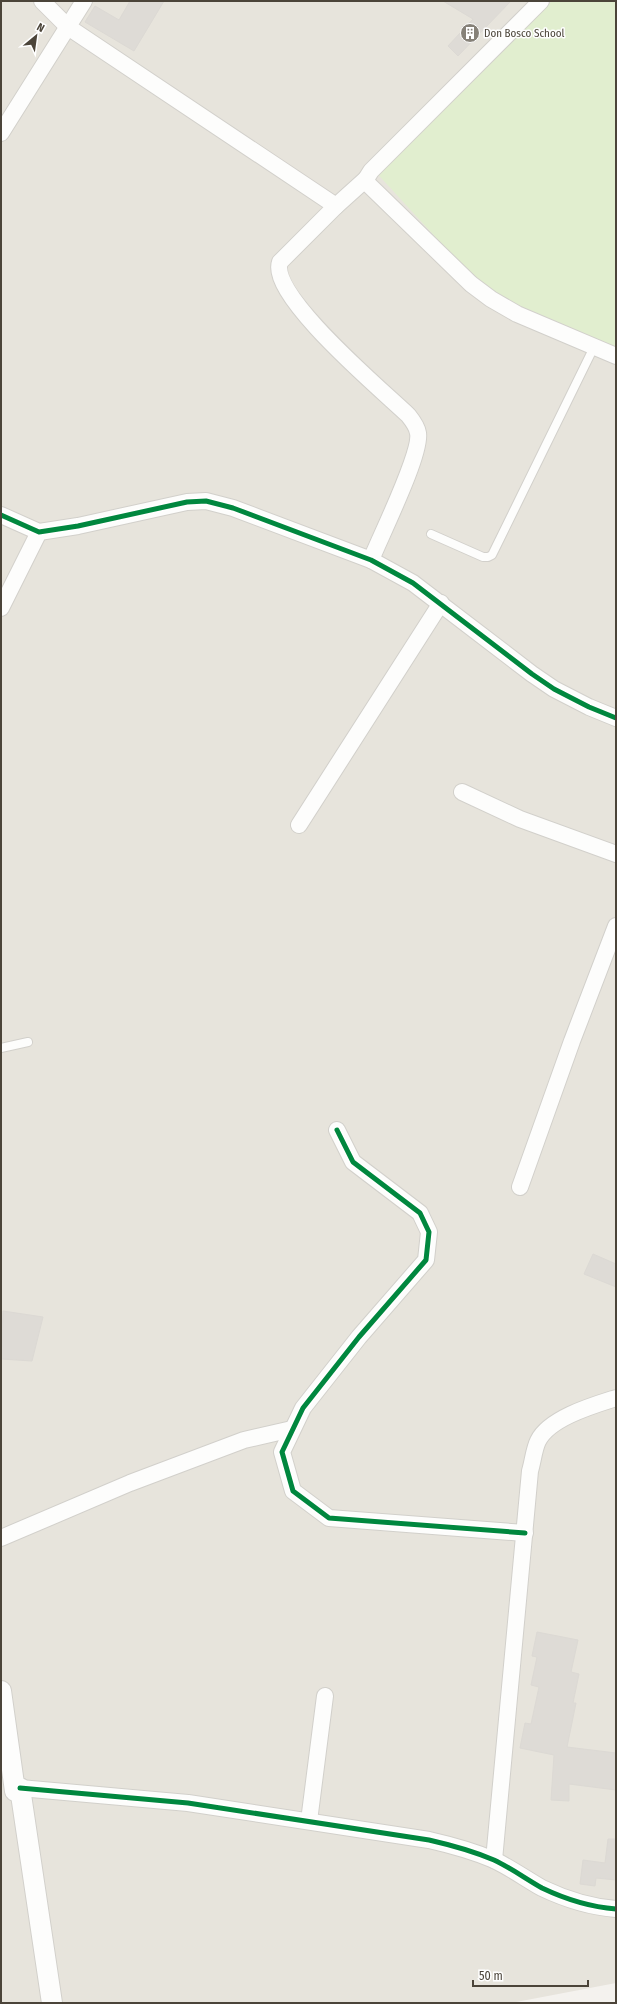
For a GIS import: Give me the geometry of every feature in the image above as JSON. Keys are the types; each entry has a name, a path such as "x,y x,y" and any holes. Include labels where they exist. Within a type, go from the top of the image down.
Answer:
{"street":[{"path":"42,1 68,27 336,206"},
{"path":"1,133 84,1"},
{"path":"371,560 414,459 418,434 415,424 408,414 321,333 302,312 279,276 278,268 280,262 336,206 366,179 370,171 541,1"},
{"path":"366,179 368,184 470,284 491,299 517,314 616,356"},
{"path":"1,515 39,532 78,526 170,504 206,501 232,508 371,560 413,583 532,674 554,689 589,707 616,718"},
{"path":"1,608 39,532"},
{"path":"299,825 441,603"},
{"path":"462,792 520,819 616,854"},
{"path":"520,1187 572,1041 616,926"},
{"path":"337,1130 353,1162 420,1213 429,1232 426,1260 354,1343 303,1408 282,1452 293,1490 329,1518 525,1533"},
{"path":"494,1860 530,1471 539,1440 558,1421 587,1407 616,1398"},
{"path":"1,1538 130,1483 244,1440 292,1430"},
{"path":"1,1691 15,1791 20,1788 188,1803 429,1840 457,1846 494,1860 543,1888 562,1896 602,1908 616,1909"},
{"path":"309,1821 325,1696"},
{"path":"20,1788 52,2003"}],"lane":[{"path":"431,534 483,557 492,555 594,346"},
{"path":"1,1048 28,1042"}],"shaded area":[{"path":"1,1 616,1 616,1983 511,2003 1,2003"}],"green space":[{"path":"552,1 616,1 616,347 485,291 372,168"}],"building":[{"path":"130,1 164,1 134,51 85,22 95,6 119,20"},
{"name":"Don Bosco School","path":"443,1 511,1 458,56 448,46 473,19"},
{"path":"593,1254 616,1264 616,1287 584,1274"},
{"path":"3,1311 43,1317 32,1361 1,1359"},
{"path":"537,1632 578,1640 571,1672 579,1674 573,1703 576,1703 567,1747 616,1753 616,1790 569,1784 569,1801 551,1800 554,1755 520,1748 525,1723 531,1724 539,1687 531,1685 537,1657 532,1656"},
{"path":"608,1839 616,1839 616,1880 596,1878 595,1886 580,1884 583,1860 605,1863"}],"cycle path":[{"path":"1,515 39,532 78,526 187,502 206,501 233,508 371,560 413,583 532,674 554,689 589,707 616,718"},
{"path":"337,1130 353,1162 420,1213 429,1232 426,1260 359,1337 303,1408 282,1452 293,1491 329,1518 525,1533"},
{"path":"20,1788 188,1803 429,1840 462,1848 494,1860 542,1888 560,1896 578,1902 616,1909"}],"place":[{"name":"Don Bosco School","path":"470,33"}]}
